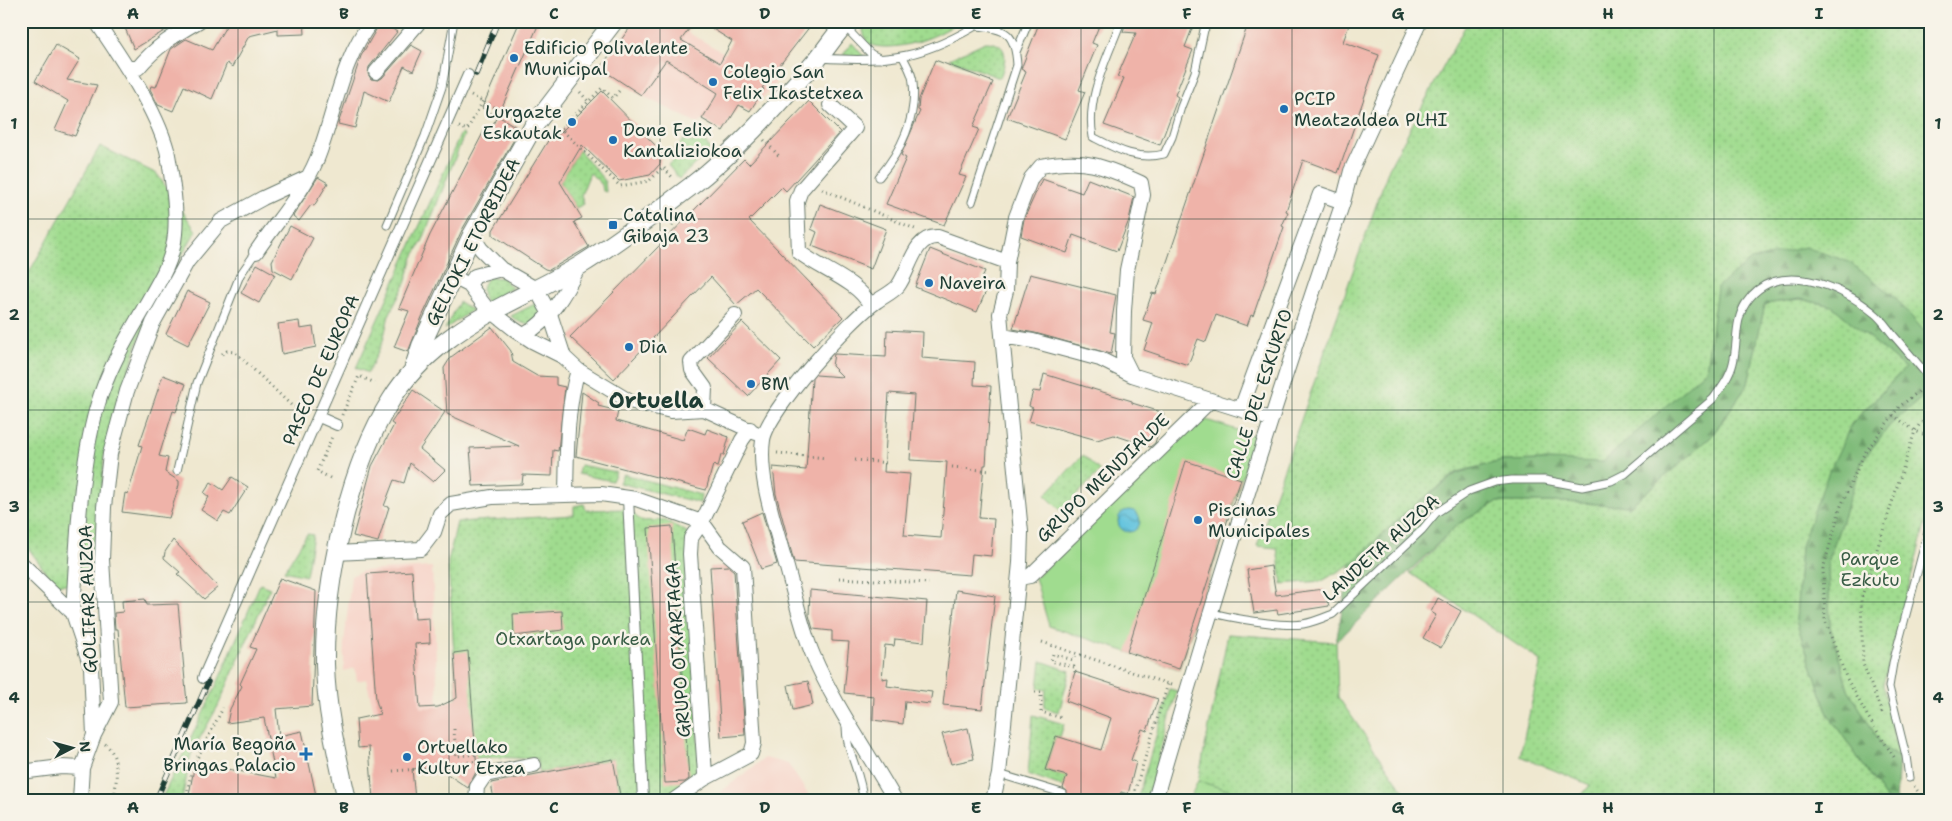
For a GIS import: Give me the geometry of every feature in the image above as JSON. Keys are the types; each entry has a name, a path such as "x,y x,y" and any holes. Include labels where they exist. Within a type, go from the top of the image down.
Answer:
{"street":[{"name":"GOLIFAR AUZOA","path":"94,735 91,667 73,613 81,499 98,406 120,349 165,271 174,248 176,213 166,149 128,68 96,21"},
{"path":"128,68 138,68 149,54 175,35 200,21"},
{"path":"256,252 316,162 348,68 364,31 372,21"},
{"path":"376,72 420,21"},
{"name":"GELTOKI ETORBIDEA","path":"413,371 421,346 472,235 533,127 614,21"},
{"path":"347,800 330,718 325,665 328,609 335,552 350,495 370,441 390,402 413,371 444,342 473,322 579,266 692,186 735,147 787,94 848,21"},
{"name":"CALLE DEL ESKURTO","path":"1155,800 1210,612 1270,419 1343,202 1351,171 1420,22"},
{"name":"PASEO DE EUROPA","path":"202,678 468,75"},
{"path":"830,105 855,128 804,179 797,201 799,252 815,264 857,289 870,306"},
{"name":"GRUPO MENDIALDE","path":"993,800 999,774 1019,578 1021,532 1000,314 1007,282 1007,262 1016,217 1031,178 1041,166 1064,161 1091,162 1141,183 1143,195 1127,270 1124,358 1132,375"},
{"name":"GOLIFAR AUZOA","path":"80,800 82,768 94,735 111,702 102,560 104,507 110,454 127,391 153,323 187,262 221,221 263,198 306,178"},
{"name":"CALLE DEL ESKURTO","path":"1241,408 1320,194 1343,202"},
{"path":"472,235 481,249 501,269 536,289 550,314 564,357"},
{"path":"895,800 857,735 846,721 813,654 770,513 762,451 763,437 800,381 828,347 870,306 895,289 905,275 922,241 931,236 1007,262"},
{"path":"524,335 534,330 550,314 579,266"},
{"path":"469,285 475,276 501,269"},
{"path":"453,277 469,285 477,298 492,312 524,335 564,357 578,370 629,401 671,411 704,409 750,429 763,437"},
{"path":"704,409 705,388 692,370 691,362 735,315"},
{"name":"GRUPO MENDIALDE","path":"1002,336 1033,342 1100,360 1132,375 1241,408 1270,419"},
{"path":"1100,360 1112,357 1124,348"},
{"path":"566,494 569,425 574,385 578,370"},
{"name":"GRUPO MENDIALDE","path":"1019,578 1030,576 1211,400"},
{"path":"319,416 337,425"},
{"path":"702,522 742,440 750,429"},
{"path":"335,552 421,549 434,532 440,514 451,504 492,497 601,494 628,498 702,522 720,547 743,567 754,743 750,754 704,779 674,800"},
{"path":"628,498 643,800"},
{"name":"GRUPO OTXARTAGA","path":"702,522 692,538 690,554 704,779"},
{"name":"GOLIFAR AUZOA","path":"21,563 73,613"},
{"path":"476,800 477,787 485,775 534,765"},
{"path":"21,772 61,767 82,768"}],"lane":[{"path":"387,225 425,136 442,87 454,21"},
{"path":"852,21 851,33 871,54 881,60"},
{"path":"818,58 862,61 904,57 955,39 984,21"},
{"path":"1016,52 1028,21"},
{"path":"1121,21 1095,91 1090,121 1093,137 1128,155 1151,157 1164,154 1172,137 1181,107 1195,72 1204,30 1210,21"},
{"path":"972,202 1017,65 1016,52 1011,36 999,28 977,26"},
{"path":"879,177 890,165 910,126 913,82 904,57"},
{"path":"176,471 197,382 240,275 256,252"},
{"name":"LANDETA AUZOA","path":"1210,612 1228,617 1277,623 1301,624 1319,620 1333,614 1422,530 1436,513 1469,491 1494,482 1512,480 1545,480 1589,486 1611,481 1625,474 1713,399 1724,384 1733,363 1739,321 1745,305 1757,289 1772,282 1796,278 1810,280 1844,293 1875,313 1931,380"},
{"path":"1909,778 1906,756 1889,687 1893,663 1931,521"},
{"path":"846,721 846,737 859,772 863,800"},
{"path":"999,774 1062,793"}],"path":[{"path":"619,91 613,98 602,88 561,129 620,186 649,181 663,167 673,178"},
{"path":"580,92 588,101"},
{"path":"475,97 533,127"},
{"path":"447,121 467,130 484,101"},
{"path":"804,179 931,236"},
{"path":"672,226 678,218"},
{"path":"205,362 227,350 235,352 292,406 319,416"},
{"path":"1909,778 1868,718 1850,685 1825,620 1823,569 1841,506 1864,454 1899,407 1924,386"},
{"path":"1882,714 1863,664 1861,599 1916,431 1919,425 1931,414"},
{"path":"1893,415 1916,431 1931,437"},
{"path":"777,453 826,458"},
{"path":"855,460 889,463"},
{"path":"952,467 991,471"},
{"path":"839,578 929,583"},
{"path":"1042,642 1187,690"},
{"path":"1075,672 1074,667 1051,661 1053,654 1073,660 1076,653"},
{"path":"1132,800 1168,684"},
{"path":"1034,692 1041,692 1041,712 1062,718"},
{"path":"177,800 179,795 186,799 192,768 223,708"},
{"path":"454,729 456,756 478,754"},
{"path":"94,735 110,747 113,754 117,774 114,800"},
{"path":"392,771 445,767"},
{"path":"1128,800 1134,793"},
{"path":"127,799 132,800"}],"shaded area":[{"name":"Colegio San Felix Ikastetxea","path":"687,32 777,83 750,111 737,104 723,131 703,119 699,124 641,95"},
{"path":"432,567 438,707 374,711 366,679 357,681 355,668 344,671 344,645 351,576 363,571"},
{"path":"765,758 788,764 812,800 710,800"}],"green space":[{"path":"867,21 959,21 927,39 901,46 888,47 866,43 863,30"},
{"path":"1468,21 1931,21 1931,322 1923,331 1892,294 1805,247 1712,338 1706,370 1603,463 1545,460 1502,461 1457,472 1405,513 1351,564 1322,581 1282,584 1277,548 1257,546 1389,168"},
{"path":"985,42 999,45 1003,49 1005,59 1000,78 949,59"},
{"path":"852,43 865,58 843,55"},
{"path":"461,133 464,135 422,242 413,257 405,284 389,315 383,341 368,373 356,368"},
{"path":"699,136 711,149 679,179 668,165 677,156 672,151 686,138 691,143"},
{"path":"100,146 157,174 196,231 166,283 137,344 104,456 95,582 55,585 21,538 21,287"},
{"path":"579,150 605,181 606,192 603,191 602,185 590,173 581,195 584,204 576,208 560,182"},
{"path":"1805,247 1849,262 1892,294 1923,330 1931,322 1931,390 1890,425 1862,461 1828,562 1830,626 1848,689 1883,747 1899,758 1896,800 1887,800 1828,714 1796,621 1801,546 1828,474 1851,425 1905,368 1832,306 1800,299 1765,304 1748,384 1711,437 1630,506 1564,502 1497,502 1458,524 1336,642 1351,564 1405,513 1457,473 1501,461 1603,462 1706,370 1717,287 1751,260"},
{"path":"491,277 503,278 512,288 486,303 482,288 487,279"},
{"path":"1800,299 1832,306 1905,368 1851,424 1801,546 1796,621 1828,714 1887,800 1578,800 1590,785 1520,756 1541,661 1410,573 1458,524 1497,502 1564,502 1630,506 1711,437 1748,384 1765,304"},
{"path":"459,302 472,310 445,329"},
{"path":"537,303 540,313 531,323 519,322 511,316"},
{"name":"Parque Ezkutu","path":"1931,390 1931,502 1883,685 1899,758 1883,747 1848,689 1830,626 1828,562 1862,461 1890,425"},
{"path":"1200,418 1256,436 1179,669 1049,626 1035,578"},
{"path":"1083,455 1100,471 1061,511 1045,495"},
{"path":"580,465 616,472 612,481 578,474"},
{"path":"623,474 701,495 700,503 619,483"},
{"name":"Otxartaga parkea","path":"584,504 586,510 628,509 641,521 664,520 687,532 700,778 671,794 653,798 621,800 613,759 540,773 537,759 494,757 461,759 448,562 457,522 574,515 574,506"},
{"path":"307,534 313,535 306,576 284,571"},
{"path":"260,584 270,588 218,706 191,754 182,800 161,800 217,684"},
{"path":"1228,634 1336,642 1338,697 1410,800 1260,800 1198,781"},
{"path":"1041,661 1070,671 1059,712 1044,708 1046,690 1038,688"},
{"path":"1170,689 1177,691 1147,800 1137,800"},
{"path":"1033,715 1064,724 1060,737 1056,736 1045,770 1102,786 1064,787 1028,774"},
{"path":"1198,781 1260,800 1189,800"}],"water":[{"path":"1129,510 1137,513 1140,521 1137,529 1129,532 1121,529 1118,521 1121,513"}],"building":[{"path":"122,21 181,21 134,49"},
{"path":"229,21 304,21 305,34 278,35 278,29 249,36 232,67 227,63 212,99 184,86 173,111 158,105 150,89 151,86 156,87 171,49 186,39 212,50"},
{"path":"381,21 397,32 369,67 368,74 371,79 378,80 382,78 411,45 422,51 413,71 404,66 389,102 364,91 355,128 338,124 361,56"},
{"path":"520,21 540,21 498,116 520,129 462,230 408,352 394,347 409,311 399,308 430,235 484,131 489,133 497,116 482,108"},
{"path":"635,21 695,21 681,40 720,63 732,41 700,21 814,21 762,88 764,89 750,111 739,105 723,131 702,119 718,93 666,60 641,95 600,68"},
{"path":"1040,21 1101,21 1092,43 1097,45 1079,90 1085,92 1065,139 1007,118 1026,72 1021,69"},
{"path":"1126,21 1195,21 1185,47 1193,50 1175,95 1178,97 1160,145 1104,125 1124,78 1117,77 1136,33 1123,32"},
{"path":"1249,21 1338,21 1349,25 1343,42 1379,55 1338,173 1303,160 1286,211 1288,212 1282,226 1284,227 1253,316 1251,315 1247,326 1216,315 1206,342 1198,339 1188,365 1144,350 1153,323 1143,320 1152,293 1156,294"},
{"path":"56,45 80,59 67,80 97,85 75,136 55,130 68,101 35,81"},
{"path":"935,60 993,82 973,127 979,129 959,175 966,177 944,225 886,204 906,158 901,155 920,111 918,110 919,99"},
{"path":"602,91 661,151 660,164 650,175 619,181 582,145 560,182 582,218 574,222 589,247 549,270 545,269 493,235 493,230 554,131 559,134"},
{"path":"809,101 840,132 786,191 782,187 749,220 843,317 813,346 756,288 736,305 711,277 614,379 570,337 744,159 749,164"},
{"path":"318,177 328,183 314,206 311,205 299,221 293,216"},
{"path":"1042,179 1082,193 1088,179 1134,197 1129,220 1117,251 1073,235 1067,253 1021,236 1024,219"},
{"path":"820,204 886,229 871,269 812,246 817,232 811,229"},
{"path":"290,226 313,238 292,279 273,269 272,261"},
{"path":"930,249 985,271 978,288 986,291 977,312 915,287"},
{"path":"257,264 275,274 259,303 241,293"},
{"path":"1030,274 1116,295 1110,332 1115,333 1111,354 1035,333 1013,329"},
{"path":"187,291 210,302 188,345 166,334"},
{"path":"299,321 300,329 313,327 316,347 282,354 278,324"},
{"path":"742,322 781,360 748,396 708,358"},
{"path":"492,327 511,351 513,362 537,376 556,377 556,385 565,387 558,451 553,450 552,476 523,475 522,484 473,486 470,448 519,446 447,414 444,368 451,357"},
{"path":"887,330 923,332 922,358 975,362 974,385 991,386 986,465 984,465 979,518 994,519 991,556 972,554 970,575 794,562 776,494 773,467 806,470 812,379 816,375 843,377 832,366 834,354 886,357","holes":["889,393 914,395 910,460 947,462 941,538 904,535 910,474 884,472"]},
{"path":"1044,374 1132,401 1132,403 1164,413 1155,443 1150,447 1114,435 1097,440 1029,421 1033,408 1029,406 1033,391 1040,392"},
{"path":"163,375 186,384 176,412 173,411 159,456 168,458 165,472 179,481 169,518 122,512 125,493 128,494 142,446 139,445"},
{"path":"413,390 445,412 420,449 445,470 433,482 410,463 404,483 394,480 384,506 389,507 378,542 353,536 372,466 394,425 391,423"},
{"path":"582,392 599,403 598,406 618,411 616,421 683,440 688,428 705,434 707,429 729,437 724,455 721,455 718,467 713,465 706,490 576,456"},
{"path":"1186,461 1241,479 1179,669 1127,652"},
{"path":"232,477 248,487 230,515 224,512 218,521 201,510 209,497 204,493 211,482 223,490"},
{"path":"762,512 777,564 761,569 742,521"},
{"path":"672,526 689,779 685,782 665,783 648,528"},
{"path":"173,540 218,587 204,599 177,574 180,572 164,558 165,552"},
{"path":"728,566 734,571 745,735 721,737 710,567"},
{"path":"1271,566 1276,595 1324,589 1329,606 1278,614 1277,610 1254,613 1247,570"},
{"path":"412,571 415,619 429,618 430,643 415,644 420,708 438,707 457,698 454,653 468,651 477,770 468,788 437,767 412,769 415,799 373,800 369,747 358,748 356,719 380,714 376,700 367,574"},
{"path":"280,578 316,591 312,706 276,709 279,736 302,731 317,800 188,800 195,763 276,778 264,718 227,723 230,709 242,686 240,684 256,649 250,647"},
{"path":"810,590 927,601 924,642 895,639 894,646 885,645 882,679 888,678 887,686 932,692 930,704 905,701 903,724 873,720 874,696 844,693 849,642 832,641 832,631 813,629 809,615"},
{"path":"956,590 995,596 982,709 943,705"},
{"path":"1438,598 1461,611 1441,648 1423,638 1436,615 1431,612"},
{"path":"145,599 147,605 178,604 187,703 125,707 118,629 115,629 114,613 123,612 122,601"},
{"path":"562,611 563,630 514,636 513,614"},
{"path":"1075,672 1158,699 1147,731 1142,729 1131,760 1136,762 1128,794 1121,792 1118,800 1059,800 1067,795 1067,791 1063,788 1067,776 1045,770 1056,736 1101,750 1111,718 1066,701"},
{"path":"808,681 813,705 793,710 788,685"},
{"path":"968,728 974,759 951,764 942,734"},
{"path":"613,759 621,800 494,800 491,783"}],"railway":[{"path":"476,74 498,21"},
{"path":"156,800 208,682"}],"place":[{"name":"Edificio Polivalente Municipal","path":"514,58"},
{"name":"Colegio San Felix Ikastetxea","path":"713,82"},
{"name":"PCIP Meatzaldea PLHI","path":"1284,109"},
{"name":"Lurgazte Eskautak","path":"572,122"},
{"name":"Done Felix Kantaliziokoa","path":"613,140"},
{"name":"Catalina Gibaja 23","path":"613,225"},
{"name":"Naveira","path":"929,283"},
{"name":"Dia","path":"629,347"},
{"name":"BM","path":"751,384"},
{"name":"Piscinas Municipales","path":"1198,520"},
{"name":"María Begoña Bringas Palacio","path":"306,754"},
{"name":"Ortuellako Kultur Etxea","path":"407,757"}],"district":[{"name":"Ortuella","path":"656,400"}]}
